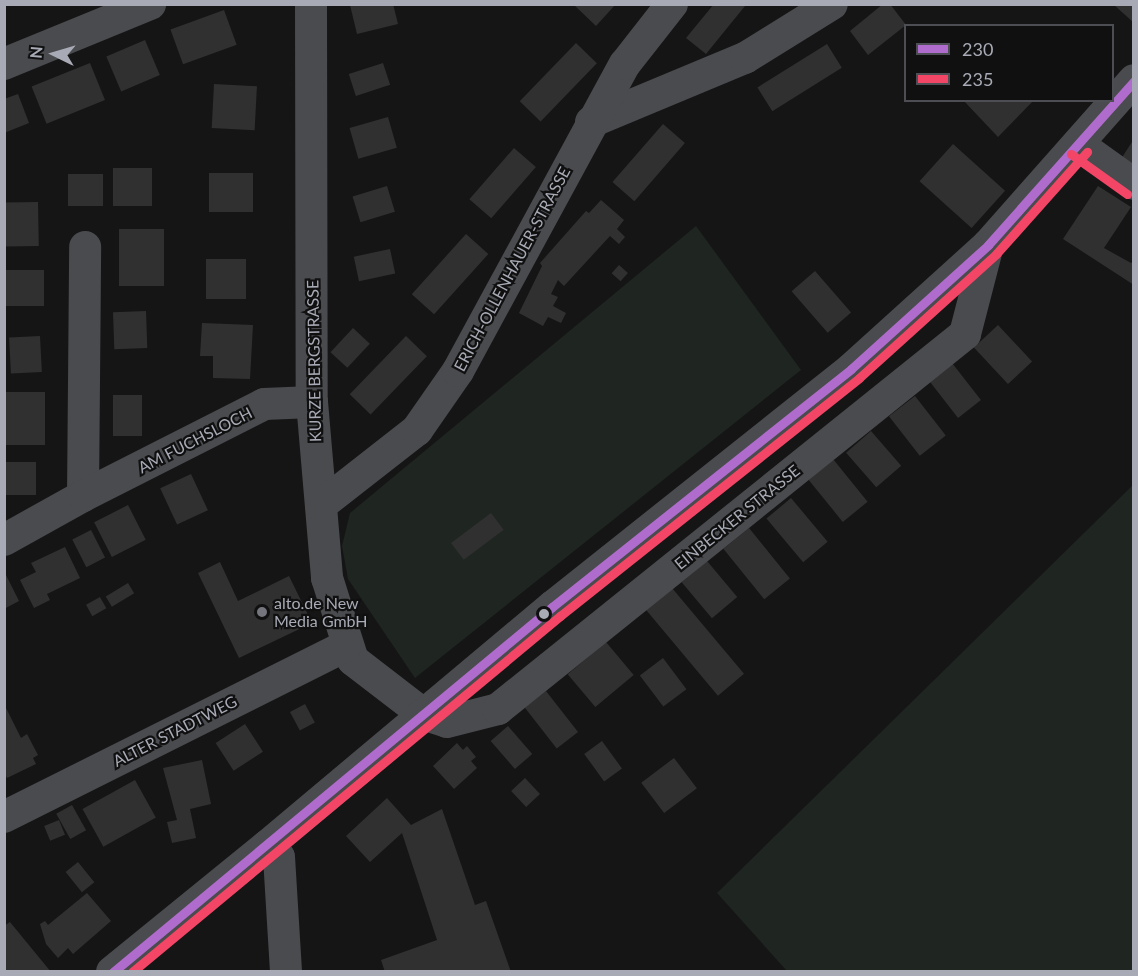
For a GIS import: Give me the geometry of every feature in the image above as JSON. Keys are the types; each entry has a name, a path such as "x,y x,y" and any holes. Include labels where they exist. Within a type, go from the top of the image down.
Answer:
{"street":[{"path":"4,64 150,4"},
{"name":"KURZE BERGSTRASSE","path":"311,4 312,402 327,578 346,645 353,660 423,714"},
{"name":"ERICH-OLLENHAUER-STRASSE","path":"321,505 417,430 458,371 591,122 625,64 672,4"},
{"path":"591,122 745,58 832,4"},
{"name":"EINBECKER STRASSE","path":"112,972 267,846 423,714 851,369 988,245 1134,80"},
{"path":"1078,144 1134,184"},
{"name":"EINBECKER STRASSE","path":"423,714 447,722 498,709 965,334 988,245"},
{"path":"82,496 85,248"},
{"name":"AM FUCHSLOCH","path":"4,540 82,496 264,404 312,402"},
{"name":"ALTER STADTWEG","path":"4,817 346,645"},
{"path":"267,846 279,857 286,972"}],"shaded area":[{"path":"696,226 801,370 415,678 348,579 342,546 350,513"},
{"path":"1133,485 1133,971 787,971 717,893"}],"building":[{"path":"393,4 398,24 357,34 350,5"},
{"path":"573,4 616,4 596,26"},
{"path":"714,4 745,6 706,54 686,38"},
{"path":"883,4 890,4 905,24 868,55 850,31"},
{"path":"1113,4 1134,4 1134,23"},
{"path":"224,10 237,45 183,64 170,29"},
{"path":"145,40 160,75 121,91 106,56"},
{"path":"576,43 597,63 541,121 520,101"},
{"path":"827,44 842,68 772,111 757,87"},
{"path":"90,63 105,100 47,124 32,87"},
{"path":"383,63 390,85 356,96 349,74"},
{"path":"214,84 257,86 255,130 212,128"},
{"path":"18,94 29,123 4,133 4,99"},
{"path":"965,102 1032,102 998,137"},
{"path":"388,117 397,148 358,159 350,128"},
{"path":"663,124 685,143 634,201 612,182"},
{"path":"1134,139 1134,176 1117,165"},
{"path":"953,144 1005,191 972,228 920,181"},
{"path":"514,148 536,167 491,218 469,199"},
{"path":"113,168 152,168 152,206 113,206"},
{"path":"209,173 253,173 253,212 209,212"},
{"path":"68,174 103,174 103,206 68,206"},
{"path":"387,186 395,212 360,222 353,197"},
{"path":"1098,186 1131,207 1104,248 1131,263 1134,260 1134,285 1063,239"},
{"path":"601,200 624,220 617,229 625,237 619,244 610,236 564,286 558,280 551,294 558,297 553,306 566,313 561,323 548,317 543,326 519,313 542,266 540,263 586,211 589,213"},
{"path":"38,202 39,246 6,247 5,203"},
{"path":"119,229 164,229 164,286 119,286"},
{"path":"466,234 488,254 434,314 412,294"},
{"path":"390,249 395,273 359,281 354,257"},
{"path":"206,259 246,259 246,299 206,299"},
{"path":"619,265 628,273 621,281 612,273"},
{"path":"4,270 44,270 44,306 4,306"},
{"path":"815,271 851,313 828,333 792,291"},
{"path":"146,311 147,348 114,349 113,312"},
{"path":"202,323 253,325 250,379 213,378 213,356 200,356"},
{"path":"998,325 1032,362 1008,384 974,348"},
{"path":"353,328 370,344 347,368 330,352"},
{"path":"40,336 42,372 11,374 9,338"},
{"path":"406,336 427,356 371,414 350,394"},
{"path":"952,363 981,400 958,418 929,381"},
{"path":"4,392 45,392 45,445 4,445"},
{"path":"113,395 142,395 142,436 113,436"},
{"path":"915,396 946,435 920,456 889,416"},
{"path":"871,431 901,466 876,487 846,453"},
{"path":"833,459 868,502 843,522 808,479"},
{"path":"4,462 36,462 36,495 4,495"},
{"path":"191,474 208,510 177,525 160,488"},
{"path":"791,498 828,542 803,562 766,519"},
{"path":"128,505 146,540 112,557 94,522"},
{"path":"491,513 504,530 464,560 451,543"},
{"path":"749,528 790,579 764,599 723,549"},
{"path":"91,530 105,558 86,567 72,540"},
{"path":"65,547 80,578 47,594 50,600 34,608 20,580 36,572 31,563"},
{"path":"707,561 737,597 712,618 682,582"},
{"name":"alto.de New Media GmbH","path":"220,562 238,601 289,576 312,623 239,658 198,573"},
{"path":"4,571 19,601 4,609"},
{"path":"128,583 134,593 112,607 106,596"},
{"path":"672,588 744,674 718,696 646,610"},
{"path":"100,597 106,608 92,616 86,605"},
{"path":"606,642 634,675 595,707 568,674"},
{"path":"663,658 686,689 663,707 640,675"},
{"path":"546,691 578,732 557,749 525,708"},
{"path":"4,704 21,738 27,734 38,755 33,758 36,764 7,778 4,773"},
{"path":"305,704 315,723 300,731 290,712"},
{"path":"245,724 263,752 234,771 216,743"},
{"path":"508,726 532,754 515,769 491,741"},
{"path":"602,741 622,769 604,781 584,754"},
{"path":"457,743 463,750 467,746 476,757 471,761 477,768 454,789 433,766"},
{"path":"674,758 697,788 664,813 641,783"},
{"path":"202,760 211,804 190,809 196,838 172,843 167,822 177,820 163,768"},
{"path":"525,778 540,794 526,807 511,791"},
{"path":"135,780 156,818 103,847 83,809"},
{"path":"387,798 411,825 442,809 475,905 486,901 511,972 385,972 381,960 437,940 402,833 370,862 346,836"},
{"path":"72,805 86,830 70,839 56,814"},
{"path":"59,820 65,835 50,841 44,826"},
{"path":"78,862 94,882 82,892 66,872"},
{"path":"87,893 111,921 73,954 68,948 58,958 46,944 40,924 45,921 48,925"},
{"path":"10,922 51,972 4,972 4,926"}],"transit line":[{"name":"230","path":"113,972 552,607 851,369 988,245 1134,81"},
{"name":"235","path":"132,972 560,616 859,378 996,254 1087,152"},
{"name":"235","path":"1071,154 1127,194"}],"place":[{"name":"alto.de New Media GmbH","path":"262,612"}]}
